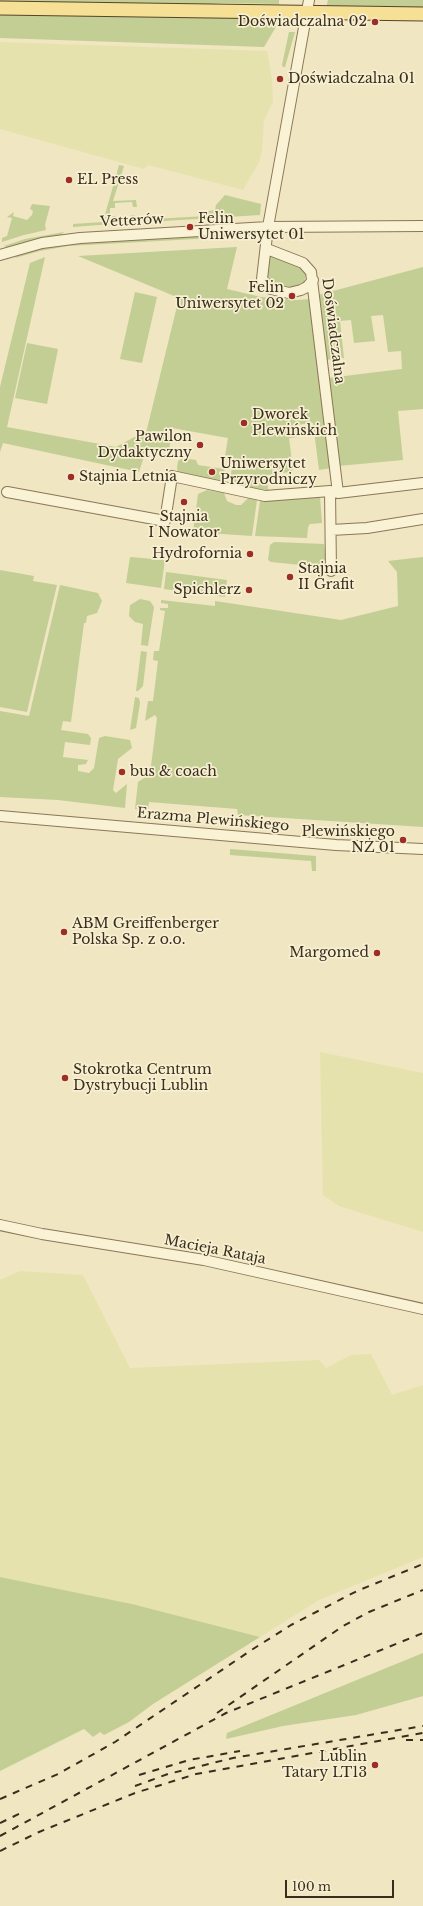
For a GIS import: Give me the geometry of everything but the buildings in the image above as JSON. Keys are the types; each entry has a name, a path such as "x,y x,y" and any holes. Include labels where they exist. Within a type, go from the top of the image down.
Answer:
{"main road":[{"path":"0,8 193,11 308,6 423,14"}],"street":[{"path":"308,6 268,227 267,249 262,279 271,289 289,293 307,288 313,280"},
{"name":"Vetterów","path":"0,255 31,245 62,240 268,227 423,226"},
{"name":"Doświadczalna","path":"267,249 303,263 310,270 313,280 334,492 331,530 331,571"},
{"path":"7,492 165,521 172,476 265,496 334,492 423,483"},
{"path":"331,530 367,528 423,519"},
{"name":"Erazma Plewińskiego","path":"0,816 336,845 423,849"},
{"name":"Macieja Rataja","path":"0,1225 42,1234 204,1260 423,1309"}],"shaded area":[{"path":"0,42 267,51 272,79 273,102 264,120 262,151 259,162 243,190 148,165 144,169 0,129"},
{"path":"320,1052 423,1073 423,1232 339,1206 323,1195"},
{"path":"20,1271 83,1275 130,1368 319,1360 326,1368 351,1355 371,1354 392,1395 423,1385 423,1557 319,1600 260,1637 132,1604 0,1577 0,1280"}],"green space":[{"path":"0,0 279,0 279,4 222,3 177,7 0,5"},
{"path":"328,0 423,0 423,10 326,8"},
{"path":"0,13 278,18 277,25 264,47 0,38"},
{"path":"289,32 295,32 285,67 283,67 282,65"},
{"path":"119,165 124,166 113,201 136,200 137,207 133,207 132,202 115,203 115,208 110,208 110,216 116,216 116,221 130,220 130,216 133,215 138,217 138,222 73,227 73,224 103,222"},
{"path":"225,195 261,204 260,215 148,222 147,214 151,214 153,219 207,216 208,211 215,210 216,205"},
{"path":"32,204 50,206 45,225 46,230 2,242 2,238 7,236 12,218 7,217 14,212 13,216 27,220 32,215 33,211 30,209"},
{"path":"64,232 60,236 8,248 4,246 25,239"},
{"path":"251,233 250,236 68,246 40,251 15,258 20,253 64,243"},
{"path":"237,247 227,289 261,297 296,300 312,299 332,468 319,470 313,423 296,425 298,437 289,438 293,470 290,472 267,475 268,490 238,487 230,484 233,456 225,456 228,438 172,428 169,452 146,450 139,472 3,443 0,452 0,387 30,263 45,257 7,427 116,447 142,433 146,433 179,298 78,256"},
{"path":"271,255 297,264 306,274 304,282 291,288 276,285 266,274"},
{"path":"423,267 423,409 398,411 403,460 338,466 328,378 402,369 401,351 388,352 383,315 371,316 375,341 354,343 351,320 340,321 344,358 325,360 318,295"},
{"path":"135,292 157,297 142,363 120,359"},
{"path":"27,343 58,349 47,404 15,398"},
{"path":"183,458 196,460 198,465 224,469 224,481 222,483 178,472 178,461"},
{"path":"207,490 224,493 227,501 236,505 241,505 248,498 257,500 252,536 193,532 198,494"},
{"path":"320,497 322,523 310,524 308,527 307,538 255,536 260,501"},
{"path":"274,542 324,544 327,564 321,567 271,562 268,560 270,545"},
{"path":"130,557 165,560 161,588 126,583"},
{"path":"423,557 423,827 238,815 237,809 149,802 148,810 135,809 138,782 150,774 157,718 155,715 145,721 148,701 153,701 158,661 153,660 154,651 159,651 165,611 160,610 160,608 168,608 168,604 161,603 161,600 215,606 215,601 341,620 398,606 397,572 388,561"},
{"path":"0,570 34,576 33,581 57,585 27,712 0,707"},
{"path":"166,572 227,580 225,597 164,589"},
{"path":"60,585 98,593 102,601 97,613 87,616 86,623 84,623 71,722 63,721 61,730 88,734 91,738 90,745 65,742 63,757 88,760 86,764 78,765 78,771 89,773 94,768 99,738 105,736 130,740 132,748 118,759 113,790 116,793 127,784 125,808 58,800 0,797 0,711 29,716"},
{"path":"140,599 150,601 154,607 148,646 141,645 143,624 135,622 129,616 130,605"},
{"path":"141,651 147,652 143,686 136,691"},
{"path":"135,697 139,698 140,703 136,728 130,730"},
{"path":"230,849 316,856 316,871 312,871 311,861 230,855"},
{"path":"0,1577 132,1604 260,1637 153,1704 129,1722 104,1735 100,1732 93,1737 84,1729 0,1771"},
{"path":"423,1653 423,1696 356,1715 283,1726 226,1739 227,1733"}],"railway":[{"path":"0,1799 58,1774 115,1742 291,1625 357,1591 423,1564"},
{"path":"217,1713 343,1626 369,1612 423,1590"},
{"path":"0,1836 226,1713 423,1633"},
{"path":"135,1786 168,1774 233,1758 423,1726"},
{"path":"0,1851 39,1832 135,1793 196,1774 423,1733"},
{"path":"406,1740 423,1740"},
{"path":"139,1775 189,1760 240,1751"},
{"path":"0,1823 21,1813"}],"place":[{"name":"Doświadczalna 02","path":"375,22"},
{"name":"Doświadczalna 01","path":"280,79"},
{"name":"EL Press","path":"69,180"},
{"name":"Felin Uniwersytet 01","path":"190,227"},
{"name":"Felin Uniwersytet 02","path":"292,296"},
{"name":"Dworek Plewińskich","path":"244,423"},
{"name":"Pawilon Dydaktyczny","path":"200,445"},
{"name":"Uniwersytet Przyrodniczy","path":"212,472"},
{"name":"Stajnia Letnia","path":"71,477"},
{"name":"Stajnia I Nowator","path":"184,502"},
{"name":"Hydrofornia","path":"250,554"},
{"name":"Stajnia II Grafit","path":"290,577"},
{"name":"Spichlerz","path":"249,590"},
{"name":"bus & coach","path":"122,772"},
{"name":"Plewińskiego NŻ 01","path":"403,840"},
{"name":"ABM Greiffenberger Polska Sp. z o.o.","path":"64,932"},
{"name":"Margomed","path":"377,953"},
{"name":"Stokrotka Centrum Dystrybucji Lublin","path":"65,1078"},
{"name":"Lublin Tatary LT13","path":"375,1765"}]}
